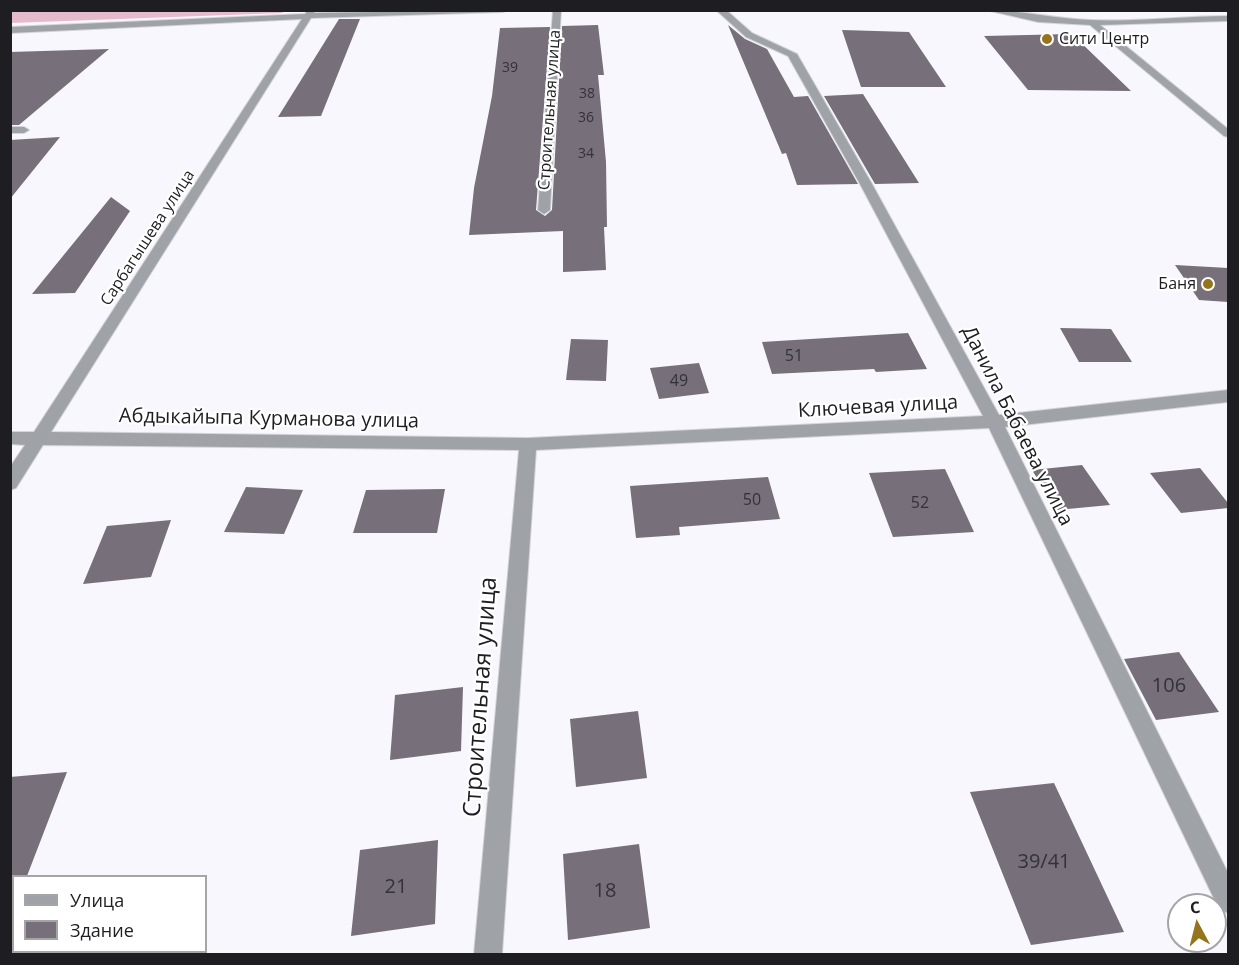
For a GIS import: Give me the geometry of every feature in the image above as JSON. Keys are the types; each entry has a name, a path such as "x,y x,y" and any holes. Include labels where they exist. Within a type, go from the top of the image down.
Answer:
{"street":[{"path":"10,30 311,13 503,10"},
{"name":"Строительная улица","path":"544,210 557,10"},
{"name":"Данила Бабаева улица","path":"720,10 749,35 792,54 866,184 994,422 1228,900"},
{"path":"990,10 1038,19 1092,23 1228,18"},
{"name":"Сарбагышева улица","path":"10,483 311,13"},
{"path":"1092,23 1228,134"},
{"path":"10,130 24,130"},
{"name":"Ключевая улица","path":"528,444 994,422 1228,396"},
{"name":"Абдыкайыпа Курманова улица","path":"10,438 528,444"},
{"name":"Строительная улица","path":"488,954 528,444"}],"shaded area":[{"path":"11,10 284,11 282,13 11,23"}],"building":[{"path":"339,19 360,19 321,116 278,117"},
{"path":"598,25 604,75 598,75 606,162 607,227 604,227 606,270 563,272 563,231 469,235 474,188 492,96 500,28 550,27 536,210 545,216 552,210 562,26"},
{"path":"728,25 745,39 767,49 794,97 808,96 858,184 797,185 786,153 782,154"},
{"path":"842,30 909,32 946,87 861,87"},
{"path":"1072,34 1131,91 1028,90 984,36"},
{"path":"109,49 19,125 10,125 10,52"},
{"path":"863,94 919,183 875,184 824,96"},
{"path":"60,137 10,199 10,140"},
{"path":"111,197 130,211 75,293 32,294"},
{"name":"Баня","path":"1175,265 1228,268 1228,302 1199,300"},
{"path":"1060,328 1111,329 1132,362 1079,362"},
{"path":"908,333 927,369 772,374 762,342"},
{"path":"571,339 608,340 606,381 566,380"},
{"path":"699,363 709,393 659,399 650,368"},
{"path":"1082,465 1110,505 1057,510 1032,470"},
{"path":"1200,468 1228,503 1228,508 1181,513 1150,473"},
{"path":"945,469 974,532 893,537 869,473"},
{"path":"768,477 780,519 679,527 680,535 636,538 630,486"},
{"path":"246,487 303,490 284,534 224,532"},
{"path":"445,489 437,533 353,533 366,490"},
{"path":"171,520 151,577 83,584 107,526"},
{"path":"1179,652 1219,712 1156,720 1124,659"},
{"path":"463,687 461,751 390,760 395,695"},
{"path":"638,711 647,778 576,787 570,719"},
{"path":"67,772 27,875 12,875 12,910 10,911 10,777"},
{"path":"1054,783 1124,932 1031,945 970,792"},
{"path":"438,840 435,924 351,936 360,850"},
{"path":"639,844 650,928 568,940 563,854"}],"place":[{"name":"Сити Центр","path":"1047,39"},
{"name":"Баня","path":"1208,284"}]}
